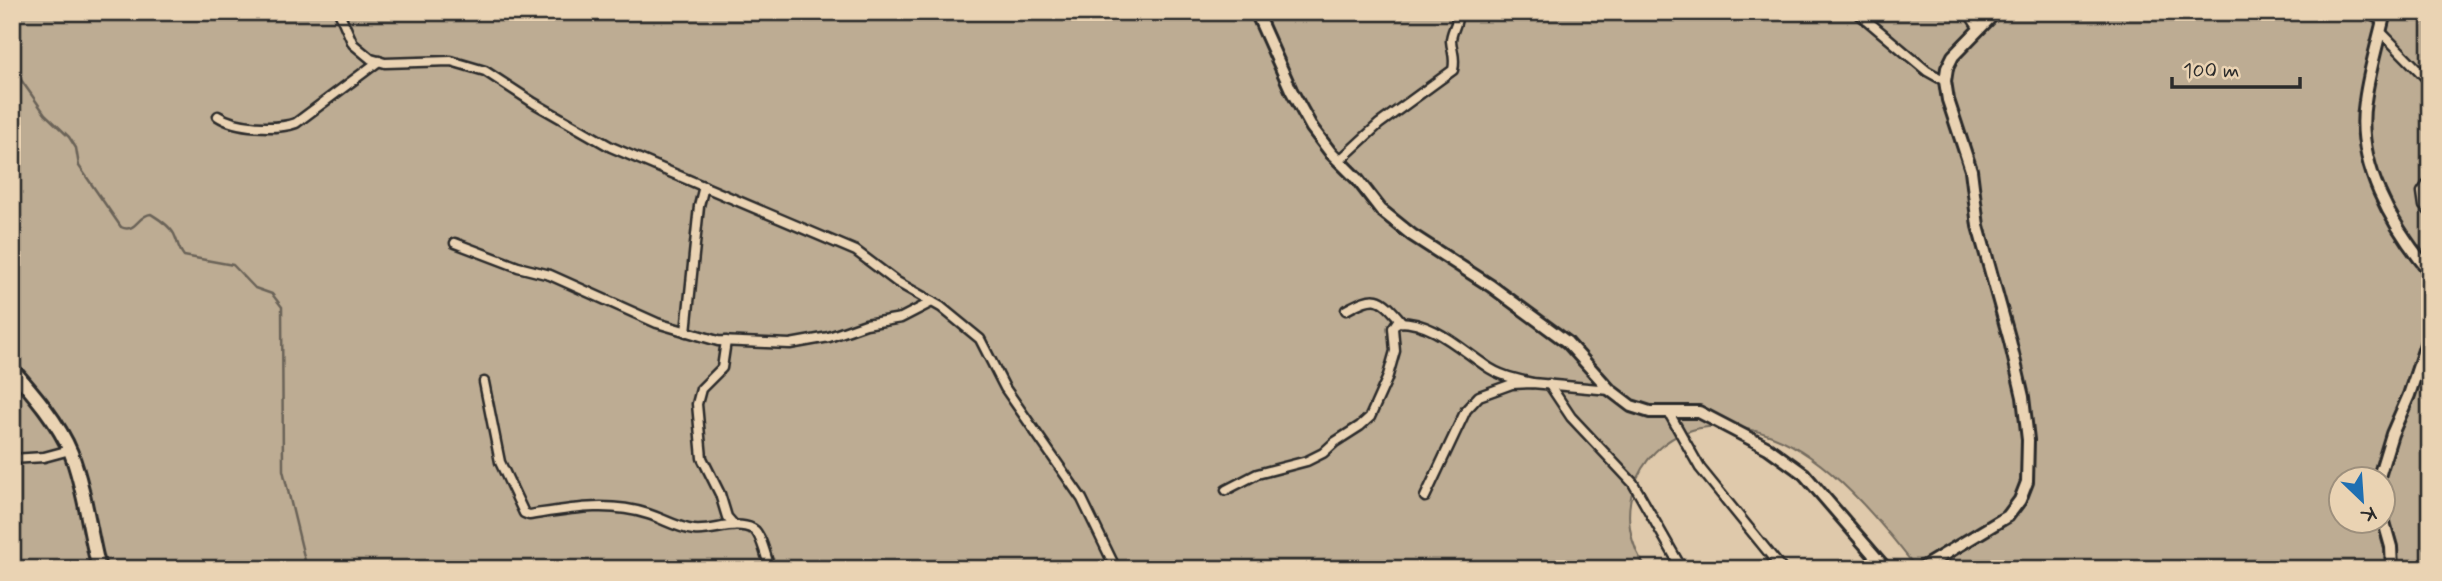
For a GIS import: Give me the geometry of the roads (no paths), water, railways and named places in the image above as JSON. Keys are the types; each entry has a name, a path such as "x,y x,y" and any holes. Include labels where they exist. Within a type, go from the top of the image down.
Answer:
{"main road":[{"path":"12,369 55,425 69,450 79,478 99,569"}],"street":[{"path":"339,12 353,44 361,52 379,61 451,61 485,71 611,147 856,251 897,282 932,302 980,339 1005,388 1082,499 1116,569"},
{"path":"1256,12 1291,90 1312,128 1381,210 1412,235 1491,286 1567,342 1610,390 1631,405 1650,412 1699,412 1768,449 1804,474 1886,569"},
{"path":"1339,161 1379,124 1453,70 1456,61 1451,39 1457,23 1457,12"},
{"path":"1857,12 1927,71 1945,81"},
{"path":"1968,12 1979,29"},
{"path":"1920,569 2008,516 2020,500 2027,482 2028,440 2023,397 1978,226 1971,170 1948,100 1945,81 1953,56 1990,18 1991,12"},
{"path":"2365,12 2383,22 2430,82"},
{"path":"2383,22 2364,103 2364,142 2390,216 2430,272"},
{"path":"218,116 235,125 287,126 296,123 379,61"},
{"path":"2430,180 2422,192 2424,206 2430,212"},
{"path":"686,331 699,206 704,186"},
{"path":"455,243 550,275 657,323 726,341 790,344 828,337 866,324 901,318 932,302"},
{"path":"1346,310 1367,299 1374,299 1390,308 1402,322"},
{"path":"1227,490 1257,474 1315,457 1370,417 1387,379 1395,351 1393,328 1397,322 1425,327 1468,351 1486,366 1508,377 1532,383"},
{"path":"2382,466 2430,332"},
{"path":"726,341 722,368 701,389 697,404 702,458 720,494 727,517 734,525"},
{"path":"484,382 500,462 524,513 596,506 648,514 685,529 701,530 734,525 752,529 757,532 770,569"},
{"path":"1425,497 1465,410 1479,396 1512,384 1532,383 1610,390"},
{"path":"1549,384 1571,417 1633,483 1682,569"},
{"path":"1669,413 1700,468 1782,569"},
{"path":"12,459 44,457 69,450"},
{"path":"2389,536 2392,547 2392,569"},
{"path":"12,549 16,569"}],"waterway":[{"path":"12,67 45,114 69,137 76,148 79,166 121,227 130,228 151,214 172,231 184,256 233,265 255,288 272,294 282,307 283,470 307,569"}]}
